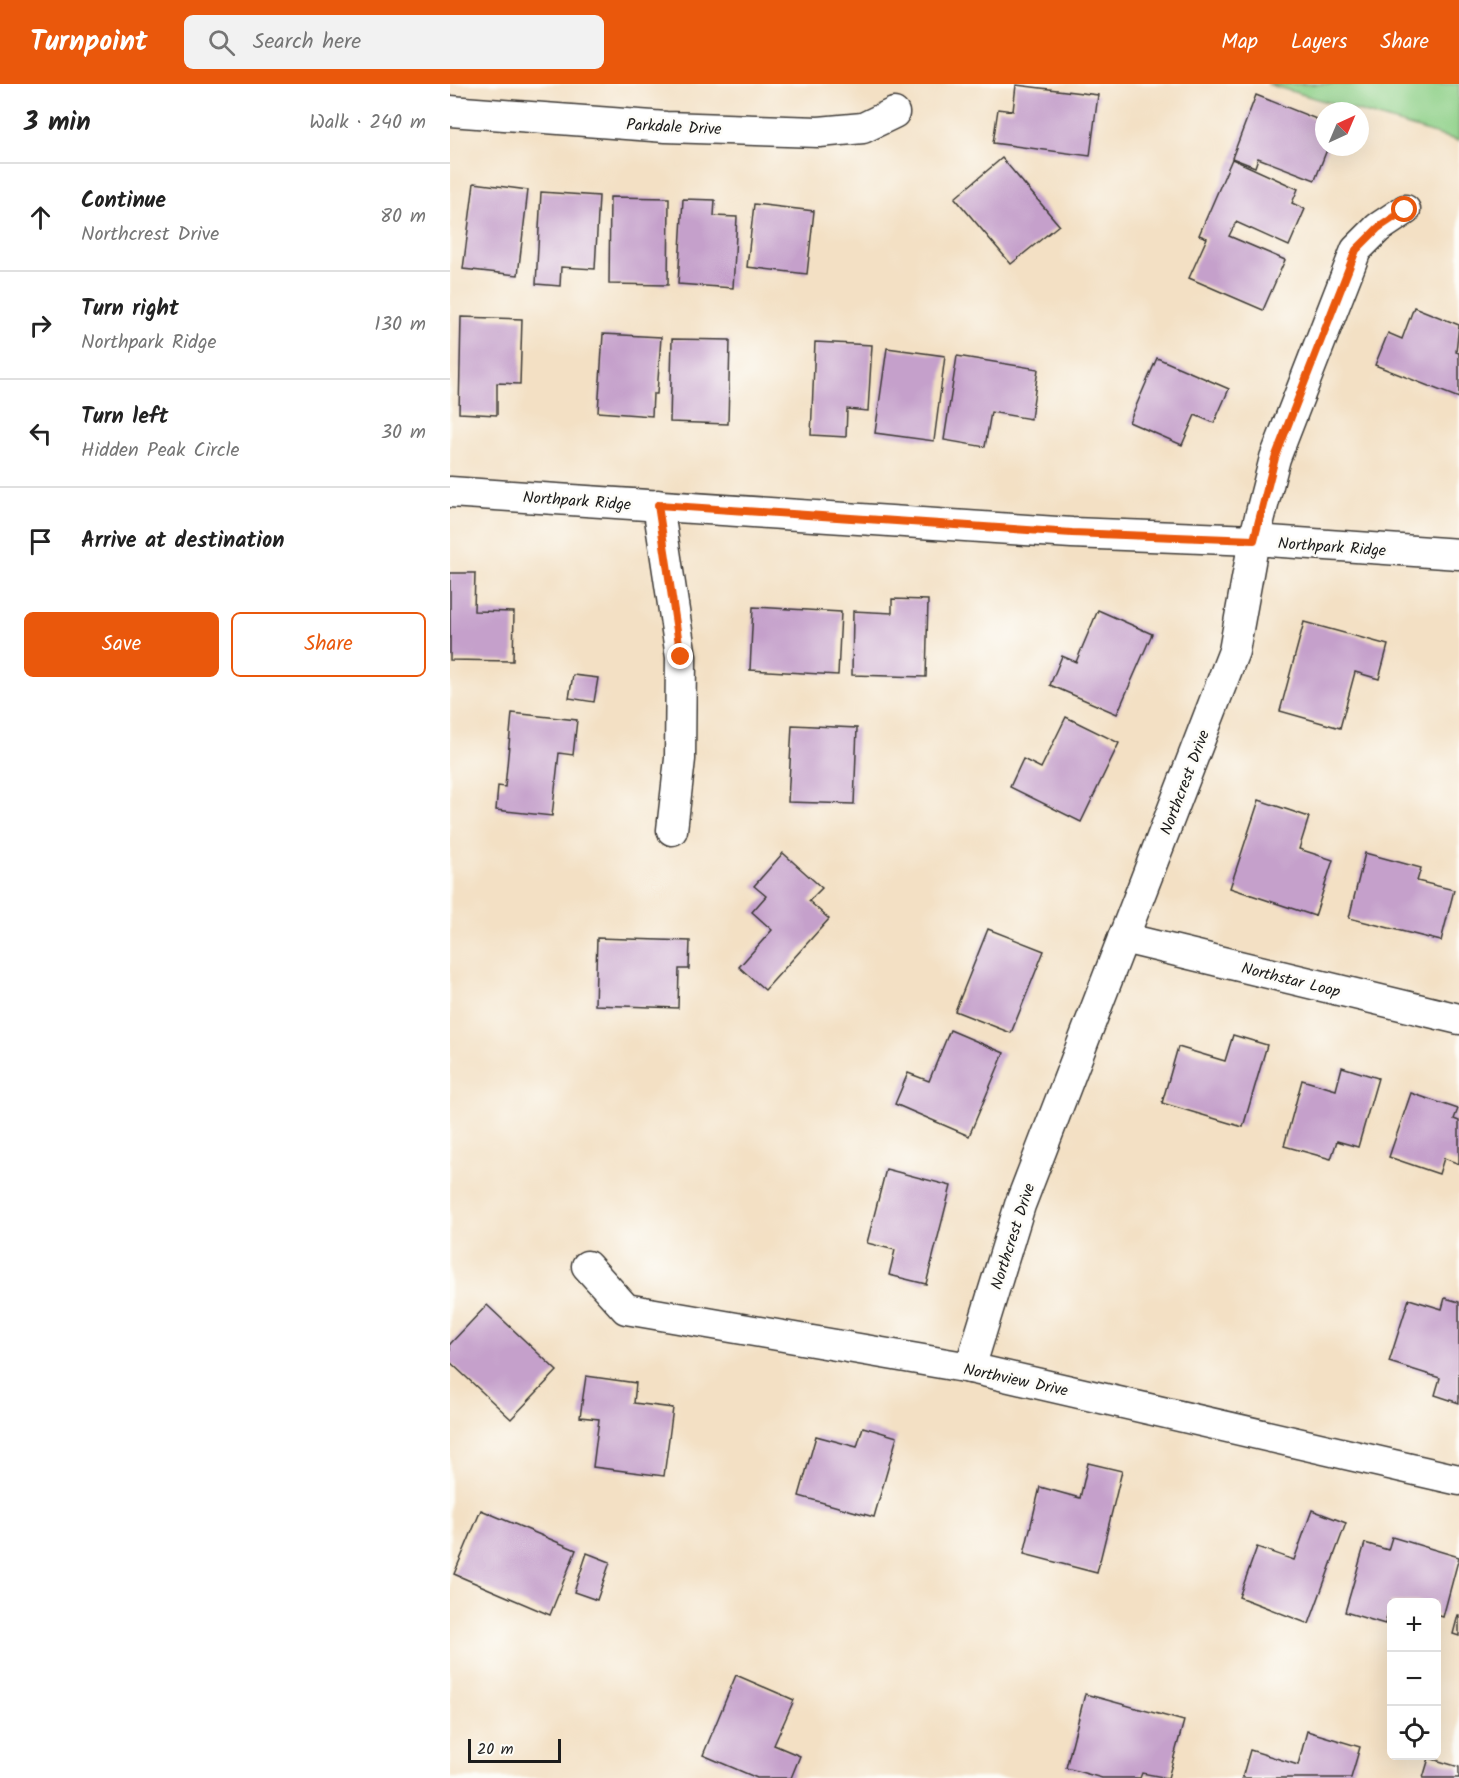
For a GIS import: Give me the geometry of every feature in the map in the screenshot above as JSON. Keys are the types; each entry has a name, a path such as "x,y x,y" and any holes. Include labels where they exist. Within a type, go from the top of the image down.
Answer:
{"street":[{"name":"Parkdale Drive","path":"450,111 666,127 819,132 863,128 894,113"},
{"name":"Northcrest Drive","path":"970,1368 1020,1205 1234,651 1254,540 1275,458 1356,250 1378,228 1405,210"},
{"name":"Northpark Ridge","path":"450,492 1072,533 1254,540 1459,554"},
{"path":"658,505 681,657 681,759 672,830"},
{"name":"Northstar Loop","path":"1123,939 1459,1019"},
{"name":"Northview Drive","path":"587,1266 626,1309 970,1368 1459,1480"}],"green space":[{"path":"1267,84 1459,84 1459,141 1369,114 1369,102 1328,102"}],"building":[{"path":"1016,85 1098,95 1090,156 993,143 998,109 1013,111"},
{"path":"1256,95 1315,118 1315,156 1324,156 1315,180 1258,158 1255,167 1232,158"},
{"path":"1002,158 1059,225 1011,264 955,198"},
{"path":"1232,159 1298,189 1292,203 1305,209 1289,246 1236,222 1229,236 1285,260 1263,310 1189,278 1207,238 1199,235"},
{"path":"474,183 528,190 518,275 463,269"},
{"path":"541,192 599,196 595,269 561,267 560,286 536,284"},
{"path":"610,197 669,198 668,285 609,284"},
{"path":"683,199 715,200 714,216 737,217 733,288 678,284"},
{"path":"754,204 814,211 807,274 747,267"},
{"path":"1414,307 1459,325 1456,352 1459,353 1459,398 1375,365 1388,333 1402,339"},
{"path":"461,317 522,319 520,384 497,383 497,415 459,413"},
{"path":"603,334 661,337 657,394 653,394 652,416 598,412"},
{"path":"672,339 730,340 728,424 670,422"},
{"path":"815,342 872,345 868,411 847,409 846,437 811,435"},
{"path":"887,348 945,356 934,441 875,433"},
{"path":"957,356 1038,369 1031,419 991,412 985,447 944,440"},
{"path":"1157,358 1229,389 1214,423 1195,415 1182,445 1129,422"},
{"path":"450,573 475,573 474,611 514,612 513,661 450,660"},
{"path":"892,599 928,600 926,677 852,675 853,611 892,613"},
{"path":"753,607 841,612 838,675 750,670"},
{"path":"1098,610 1152,634 1117,714 1050,685 1062,656 1076,662"},
{"path":"1304,622 1388,645 1379,679 1355,672 1340,728 1280,711"},
{"path":"573,675 598,678 594,702 569,698"},
{"path":"512,713 577,720 573,755 559,753 552,816 496,810 498,786 505,787"},
{"path":"1066,717 1119,743 1081,822 1010,787 1023,759 1041,768"},
{"path":"792,725 857,728 854,804 788,802"},
{"path":"1259,800 1309,817 1299,849 1333,860 1315,916 1230,888"},
{"path":"783,853 822,888 809,901 829,919 765,990 739,967 772,930 752,912 766,896 754,886"},
{"path":"1365,853 1421,868 1417,881 1454,890 1441,941 1349,918"},
{"path":"988,929 1044,951 1011,1033 955,1011"},
{"path":"597,938 690,941 689,969 679,969 678,1008 595,1005"},
{"path":"950,1030 1004,1053 969,1136 895,1104 908,1073 929,1081"},
{"path":"1233,1035 1267,1045 1243,1127 1162,1103 1178,1047 1225,1061"},
{"path":"1342,1067 1378,1078 1358,1147 1337,1141 1331,1159 1284,1146 1302,1080 1336,1090"},
{"path":"1411,1093 1458,1109 1454,1119 1459,1121 1459,1164 1444,1158 1439,1174 1389,1157"},
{"path":"886,1169 951,1186 926,1284 889,1275 895,1250 867,1243"},
{"path":"1445,1298 1459,1302 1459,1403 1435,1395 1440,1378 1389,1362 1409,1299 1442,1309"},
{"path":"487,1305 557,1371 511,1419 450,1362 450,1344"},
{"path":"586,1376 636,1383 634,1403 673,1408 664,1476 593,1467 599,1419 580,1417"},
{"path":"863,1427 897,1437 874,1517 799,1496 816,1436 857,1447"},
{"path":"1088,1463 1122,1471 1097,1573 1024,1554 1040,1487 1080,1498"},
{"path":"481,1510 576,1550 550,1615 454,1574"},
{"path":"1312,1510 1346,1523 1309,1624 1239,1597 1257,1547 1294,1560"},
{"path":"1392,1537 1459,1557 1443,1617 1441,1616 1441,1598 1387,1598 1385,1624 1345,1612 1365,1543 1388,1550"},
{"path":"587,1553 610,1562 597,1600 574,1592"},
{"path":"1459,1615 1459,1636 1453,1634"},
{"path":"736,1675 794,1700 774,1745 800,1756 791,1778 757,1778 703,1755"},
{"path":"1085,1694 1184,1721 1168,1778 1142,1773 1140,1778 1102,1778 1066,1768"},
{"path":"1307,1731 1360,1747 1351,1778 1242,1778 1250,1750 1298,1765"},
{"path":"1428,1760 1459,1767 1459,1778 1423,1778"}],"route":[{"path":"681,657 658,505 1072,533 1254,540 1275,458 1356,250 1378,228 1405,210"}]}
